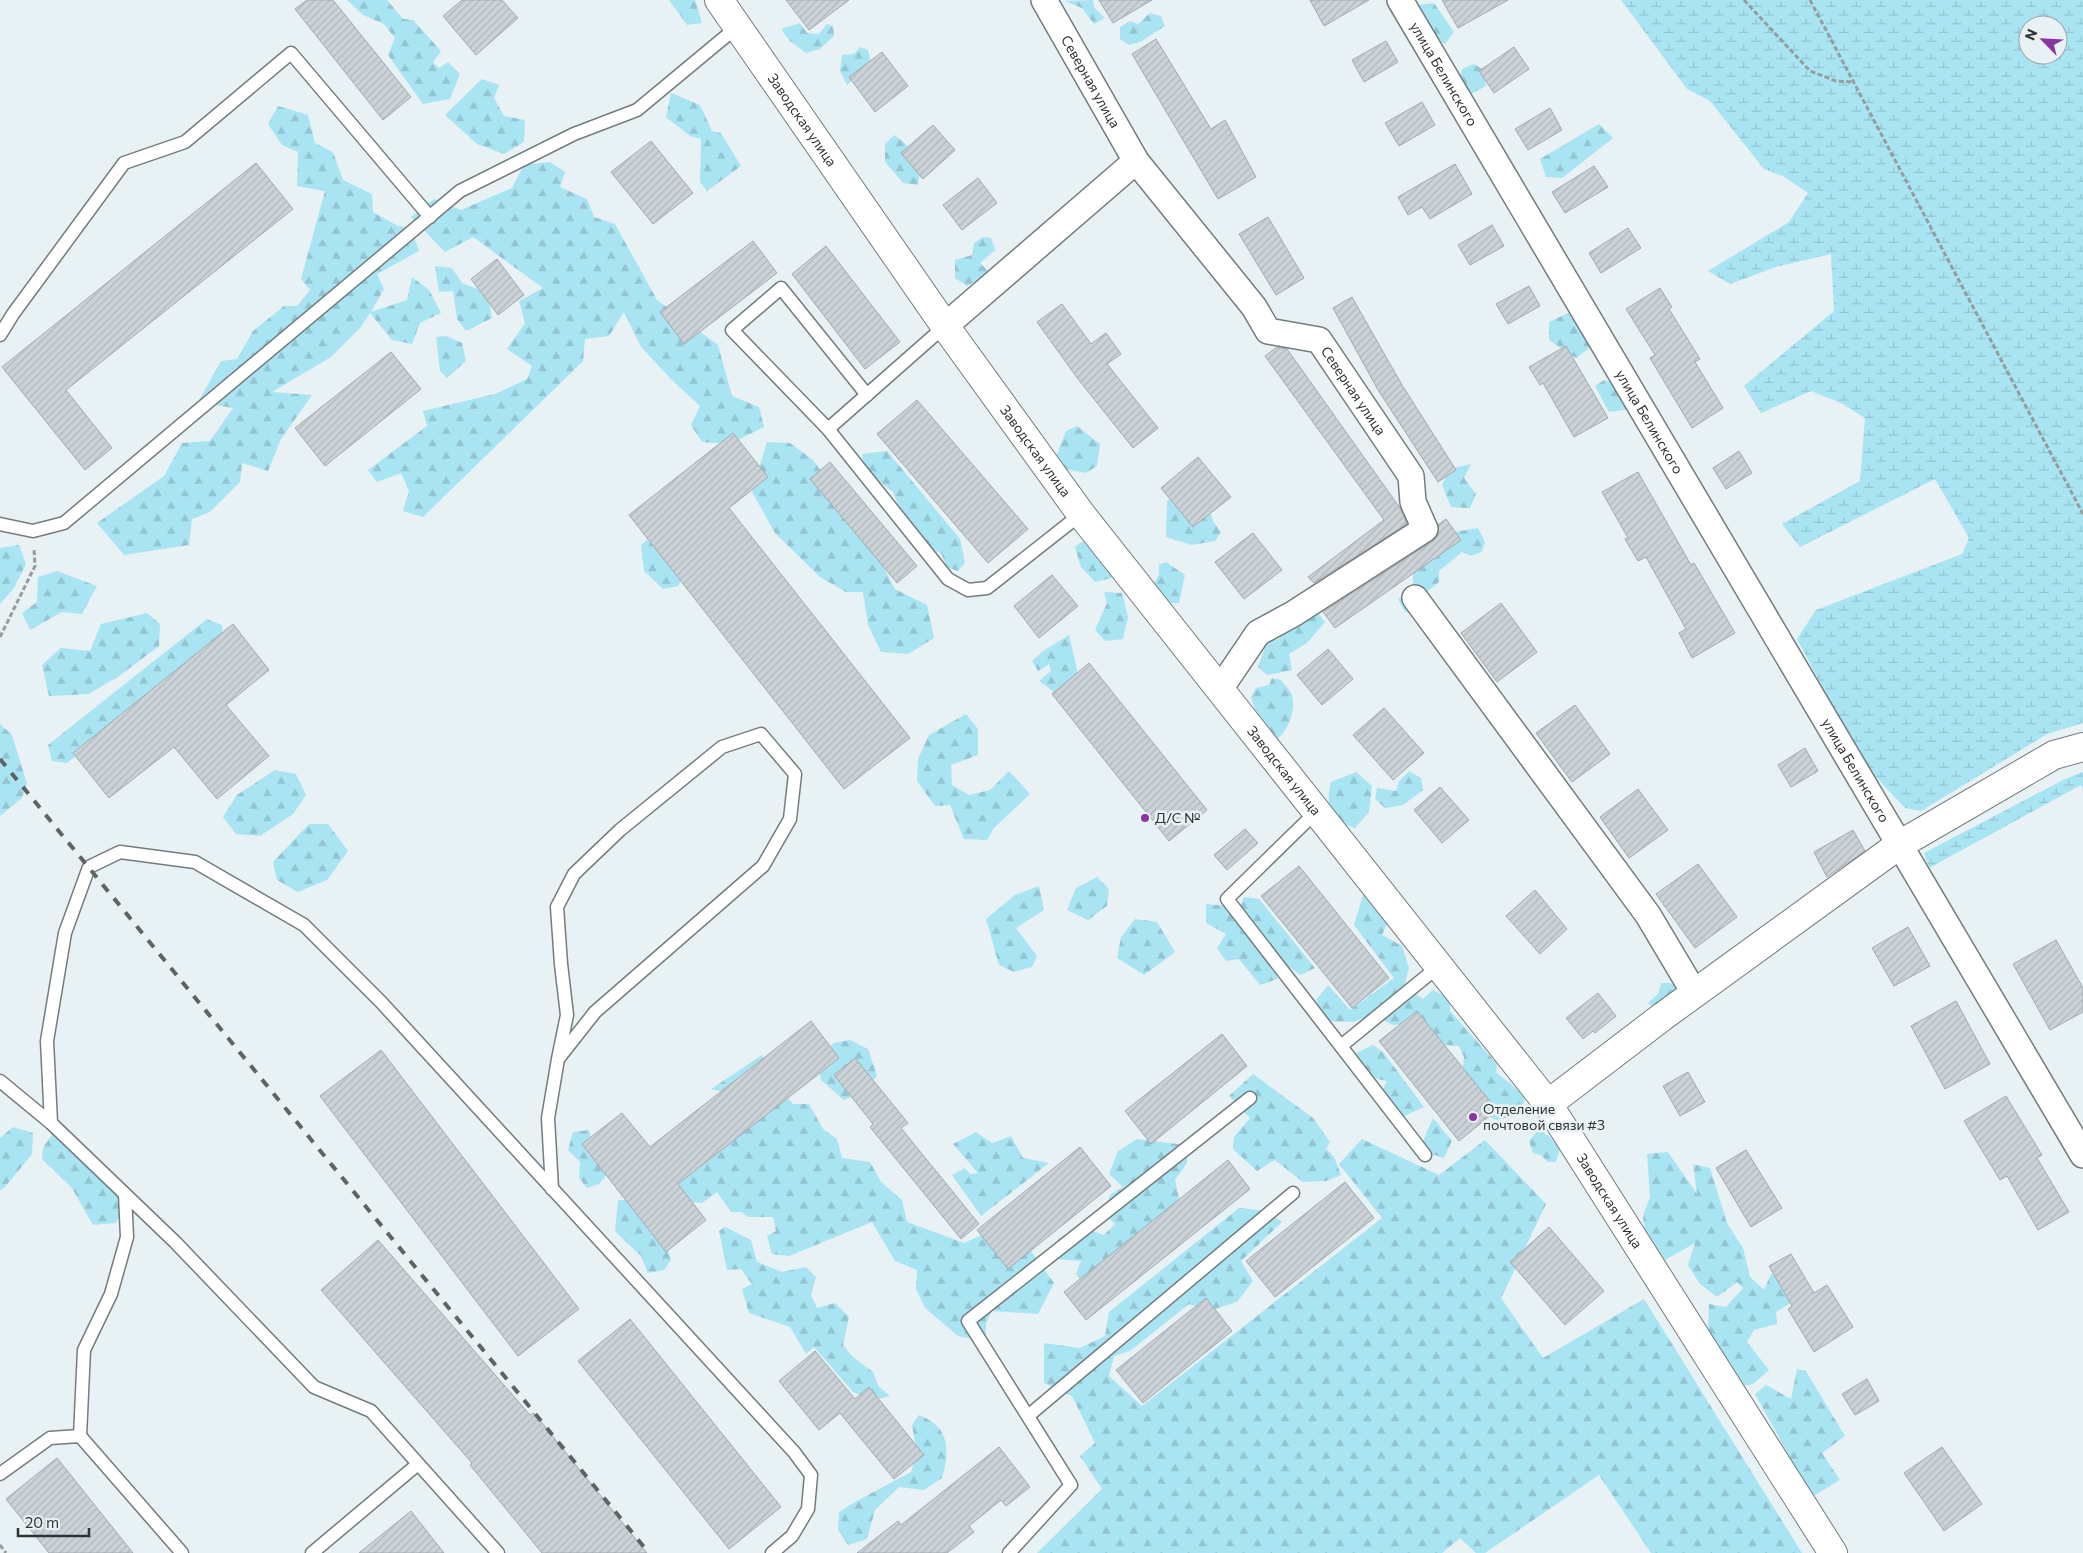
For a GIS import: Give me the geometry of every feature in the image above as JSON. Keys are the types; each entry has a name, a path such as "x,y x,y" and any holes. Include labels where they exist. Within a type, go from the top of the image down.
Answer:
{"street":[{"name":"Заводская улица","path":"719,0 946,326 1081,514 1548,1104 1833,1553"},
{"name":"Северная улица","path":"1044,0 1136,161 1254,307 1268,331 1319,340 1411,476 1412,502 1425,529 1293,614 1258,633 1220,689"},
{"name":"улица Белинского","path":"1400,0 2083,1155"},
{"path":"946,326 1136,161"},
{"path":"1414,598 1648,915 1695,994"},
{"path":"1548,1104 1899,845 2054,755 2083,747"}],"lane":[{"path":"0,524 33,531 64,523 460,191 574,134 637,110 737,26"},
{"path":"0,335 13,314 124,163 185,142 291,53 430,216"},
{"path":"867,395 781,288 732,330 828,429 948,579 968,590 987,588 1081,514"},
{"path":"828,429 946,326"},
{"path":"552,1189 548,1118 558,1059 567,1015 557,907 574,874 620,830 722,747 761,734 795,774 790,819 763,866 595,1012 558,1059"},
{"path":"1317,811 1227,899 1425,1155"},
{"path":"50,1123 47,1041 65,933 89,867 120,852 195,862 304,925 380,1002 794,1452 811,1475 808,1509 792,1536 772,1553"},
{"path":"1341,1046 1439,966"},
{"path":"0,1081 50,1123 175,1242 314,1388 370,1411 498,1553"},
{"path":"1009,1553 1071,1485 968,1321 1250,1098"},
{"path":"1028,1416 1293,1193"},
{"path":"125,1194 127,1237 111,1294 84,1350 80,1436 182,1553"},
{"path":"0,1474 50,1438 80,1436"},
{"path":"312,1553 418,1464"}],"path":[{"path":"1744,0 1810,71 1836,81 1854,82"},
{"path":"1810,0 2083,514"},
{"path":"0,636 35,566 33,531"},
{"path":"0,1545 6,1553"}],"green space":[{"path":"347,0 387,0 403,19 413,20 441,51 433,62 439,68 448,62 460,74 450,99 423,104 388,55 395,38 384,24 363,15"},
{"path":"669,0 695,0 702,23 687,25"},
{"path":"1093,0 1094,7 1105,18 1094,24 1082,8 1065,1"},
{"path":"1621,0 2083,0 2083,723 2047,734 1921,811 1905,808 1863,763 1797,639 1816,610 1962,554 1969,538 1935,479 1800,547 1782,524 1860,481 1865,418 1841,403 1811,391 1761,413 1744,386 1834,311 1831,254 1776,267 1730,284 1708,271 1789,222 1808,193 1783,176 1764,169 1710,101 1687,89"},
{"path":"1434,3 1454,32 1445,44 1427,35 1417,5"},
{"path":"1150,13 1161,16 1165,26 1140,42 1129,45 1120,39 1120,27 1130,21 1138,24"},
{"path":"800,23 807,33 819,34 827,24 833,26 834,36 820,49 806,53 790,41 781,29"},
{"path":"860,47 868,50 871,64 847,85 840,71 842,55 854,54"},
{"path":"1474,64 1484,70 1486,86 1471,94 1459,85 1462,69"},
{"path":"482,79 499,85 494,98 504,116 525,120 524,142 504,154 477,144 445,115"},
{"path":"671,93 700,105 712,131 721,133 741,166 707,191 700,182 701,139 690,136 666,117"},
{"path":"278,106 308,115 315,143 333,152 343,180 372,194 373,212 398,226 411,228 419,251 377,274 384,289 371,312 407,300 412,277 429,290 441,313 420,323 412,344 392,340 370,313 360,328 331,357 272,392 312,395 281,439 268,471 242,463 240,482 210,512 192,519 189,545 124,555 97,523 164,476 182,443 210,441 233,408 198,402 221,361 237,359 253,331 284,306 297,306 310,290 301,279 325,191 297,186 298,152 282,145 268,124"},
{"path":"1599,124 1613,138 1562,178 1546,177 1540,159"},
{"path":"894,135 907,145 917,159 920,171 918,185 903,183 885,162 885,144"},
{"path":"550,162 565,172 560,187 587,199 594,217 615,224 657,300 718,345 732,396 759,407 764,427 730,444 702,442 691,425 700,406 641,347 624,312 609,336 585,339 583,361 423,517 403,511 409,491 401,473 377,482 368,470 427,426 423,411 495,394 527,379 532,366 507,349 525,323 519,301 543,288 473,237 445,252 411,217 434,199 461,210 512,188 524,165"},
{"path":"983,237 991,238 995,250 980,263 990,273 967,286 955,278 955,260 972,255 974,243"},
{"path":"435,266 452,268 462,283 488,293 492,318 466,331 457,319 453,291 439,292"},
{"path":"1570,312 1592,346 1576,358 1549,340 1549,322"},
{"path":"446,336 462,343 466,361 447,378 440,371 436,337"},
{"path":"1604,380 1618,384 1632,409 1609,412 1595,386"},
{"path":"1077,426 1100,444 1097,466 1086,473 1060,468 1056,457 1066,431"},
{"path":"767,442 790,443 813,460 864,530 895,589 927,605 934,638 908,654 881,652 868,625 863,592 846,592 820,577 775,533 752,492"},
{"path":"887,451 960,539 965,563 958,571 947,567 941,553 914,543 893,492 864,469 862,454"},
{"path":"1471,464 1464,478 1476,494 1470,508 1451,507 1442,485 1450,469"},
{"path":"1179,494 1209,505 1213,521 1221,532 1215,541 1192,545 1166,537 1167,501"},
{"path":"1435,525 1441,537 1448,533 1478,528 1485,542 1482,552 1471,556 1462,552 1439,571 1439,582 1424,594 1417,615 1405,612 1398,599 1413,588 1413,569 1417,556 1413,539"},
{"path":"657,532 688,567 678,586 663,589 644,571 641,545"},
{"path":"1086,539 1115,577 1095,582 1081,567 1075,547"},
{"path":"19,545 26,564 14,588 0,604 0,548"},
{"path":"1166,562 1185,575 1179,603 1161,603 1151,590 1159,574 1159,565"},
{"path":"57,571 97,586 82,614 62,612 30,630 22,613 37,602 38,577"},
{"path":"1104,592 1122,593 1128,617 1123,639 1105,641 1095,630 1107,603"},
{"path":"1316,611 1325,622 1307,643 1289,654 1292,670 1267,675 1258,667 1267,642 1279,639 1289,627"},
{"path":"147,613 160,624 159,646 119,676 89,694 49,696 42,665 61,648 90,651 101,624"},
{"path":"207,619 222,625 223,639 67,763 52,761 48,745"},
{"path":"1069,635 1079,678 1058,695 1039,681 1051,671 1049,664 1038,671 1032,661 1043,651"},
{"path":"1272,678 1281,680 1291,693 1293,699 1290,721 1283,733 1273,742 1261,728 1251,697 1256,688 1269,685"},
{"path":"966,714 978,729 978,755 951,765 952,785 969,795 990,790 1009,771 1030,794 994,828 987,840 964,839 950,805 935,806 917,781 918,759 929,735"},
{"path":"0,724 12,735 27,784 22,798 0,816"},
{"path":"275,770 296,774 306,795 293,814 260,836 236,834 223,817 237,795"},
{"path":"1409,771 1421,778 1423,790 1403,805 1385,808 1375,799 1377,788 1396,791 1399,781"},
{"path":"1356,772 1372,786 1369,812 1355,828 1328,818 1331,782"},
{"path":"2083,772 2083,789 2081,785 1929,868 1924,853 2065,779"},
{"path":"309,824 328,824 348,851 327,880 298,892 277,880 273,862"},
{"path":"1097,877 1109,889 1107,906 1088,920 1067,910 1076,888"},
{"path":"1039,886 1044,910 1016,928 1037,956 1032,967 1014,972 999,965 986,919 1015,895"},
{"path":"1363,895 1383,904 1388,922 1382,935 1402,946 1409,968 1404,987 1423,999 1433,990 1450,999 1450,1011 1497,1064 1496,1072 1525,1096 1522,1114 1496,1120 1480,1112 1462,1074 1464,1057 1459,1046 1434,1044 1415,1023 1393,1025 1372,1015 1353,1022 1327,1021 1316,1000 1328,985 1350,1010 1394,978 1354,925"},
{"path":"1244,897 1259,899 1315,968 1300,975 1278,958 1277,979 1260,985 1239,959 1226,961 1217,948 1226,934 1206,923 1206,904 1240,907"},
{"path":"1135,919 1157,922 1175,952 1144,975 1117,958 1121,937"},
{"path":"1661,983 1670,983 1684,989 1656,1010 1648,1003 1658,994"},
{"path":"850,1040 868,1049 877,1076 861,1093 844,1100 821,1080 818,1057 834,1043"},
{"path":"1373,1045 1383,1052 1424,1107 1402,1117 1377,1102 1387,1081 1366,1073 1359,1065 1356,1053"},
{"path":"762,1055 776,1085 793,1104 809,1104 823,1129 837,1139 842,1158 870,1162 881,1182 902,1200 907,1222 964,1243 986,1233 1028,1247 1054,1283 1038,1314 992,1311 986,1323 986,1341 958,1336 925,1308 916,1289 917,1270 895,1261 872,1222 789,1256 772,1254 767,1236 776,1231 773,1217 748,1217 741,1212 731,1212 717,1192 702,1203 682,1201 671,1186 746,1097 711,1089"},
{"path":"1253,1074 1313,1118 1330,1142 1326,1149 1334,1157 1341,1175 1326,1181 1303,1182 1275,1160 1257,1171 1233,1149 1234,1137 1250,1118 1229,1096"},
{"path":"1433,1118 1452,1141 1444,1158 1428,1153 1423,1141"},
{"path":"13,1127 33,1133 32,1154 5,1187 0,1190 0,1138"},
{"path":"589,1130 594,1150 610,1171 599,1184 587,1188 579,1178 580,1162 568,1150 573,1132"},
{"path":"1538,1130 1549,1136 1560,1149 1556,1162 1548,1162 1541,1155 1533,1153 1529,1141"},
{"path":"976,1132 992,1143 1011,1136 1023,1158 1049,1163 981,1216 952,1175 965,1168 970,1174 978,1173 953,1144"},
{"path":"53,1133 102,1173 127,1208 115,1223 93,1225 72,1188 42,1159 43,1148"},
{"path":"1137,1139 1186,1145 1187,1163 1175,1180 1181,1207 1086,1286 1076,1274 1081,1261 1055,1259 1051,1253 1059,1238 1085,1228 1104,1235 1115,1224 1103,1213 1111,1194 1123,1187 1109,1174 1118,1151"},
{"path":"1362,1139 1439,1175 1485,1140 1546,1204 1501,1298 1543,1358 1644,1299 1802,1553 1651,1553 1599,1475 1485,1553 1476,1553 1460,1538 1442,1553 1037,1553 1102,1489 1080,1456 1095,1443 1072,1396 1044,1383 1044,1343 1080,1348 1105,1336 1109,1312 1239,1208 1267,1211 1282,1222 1241,1261 1253,1281 1237,1302 1209,1311 1189,1304 1130,1351 1114,1356 1109,1376 1142,1406 1382,1218 1339,1164"},
{"path":"1668,1152 1697,1194 1693,1164 1710,1168 1727,1223 1743,1248 1750,1277 1764,1290 1771,1274 1784,1277 1792,1302 1776,1312 1777,1324 1754,1330 1747,1342 1769,1370 1753,1384 1738,1387 1708,1329 1709,1304 1726,1307 1743,1288 1737,1282 1717,1297 1700,1284 1688,1265 1695,1243 1665,1260 1646,1239 1643,1216 1650,1197 1647,1154"},
{"path":"618,1200 632,1200 665,1242 671,1260 664,1270 648,1273 641,1256 615,1231"},
{"path":"725,1227 751,1240 757,1262 782,1272 806,1267 816,1277 811,1295 817,1308 835,1303 849,1317 843,1345 853,1357 873,1372 879,1387 890,1396 873,1400 853,1392 814,1347 806,1354 790,1327 749,1313 742,1289 752,1284 741,1269 727,1270 719,1231"},
{"path":"1797,1369 1806,1371 1845,1436 1822,1453 1840,1480 1812,1497 1755,1394 1766,1385 1791,1399"},
{"path":"919,1415 937,1426 945,1440 946,1458 942,1478 924,1490 899,1487 875,1510 867,1539 848,1545 838,1530 839,1512 911,1472 917,1453 912,1425"}],"building":[{"path":"307,0 333,0 411,97 383,120 295,9"},
{"path":"462,0 502,0 518,18 476,55 443,16"},
{"path":"786,0 849,0 809,30"},
{"path":"1099,0 1152,0 1113,23"},
{"path":"1310,0 1369,0 1324,26"},
{"path":"1442,0 1508,0 1458,28"},
{"path":"1156,39 1211,129 1225,120 1256,177 1218,199 1132,54"},
{"path":"1386,41 1398,62 1364,82 1352,60"},
{"path":"1514,47 1529,69 1494,93 1479,71"},
{"path":"882,52 908,86 875,112 849,77"},
{"path":"1422,102 1435,125 1399,146 1385,123"},
{"path":"1550,108 1562,130 1528,150 1515,129"},
{"path":"933,125 955,150 923,179 901,153"},
{"path":"651,141 693,193 653,224 611,172"},
{"path":"256,163 293,209 66,390 112,448 85,470 2,367"},
{"path":"1455,164 1472,194 1430,219 1422,207 1408,215 1398,197"},
{"path":"1594,166 1608,187 1565,213 1552,192"},
{"path":"978,178 997,203 962,230 943,205"},
{"path":"1268,217 1304,278 1276,295 1239,234"},
{"path":"1492,225 1504,246 1470,265 1458,245"},
{"path":"1628,228 1641,248 1601,273 1589,253"},
{"path":"753,241 777,273 684,344 660,312"},
{"path":"826,246 900,342 865,369 792,274"},
{"path":"497,259 524,295 498,315 471,279"},
{"path":"1529,286 1540,306 1508,324 1496,304"},
{"path":"1660,288 1672,307 1669,309 1700,359 1695,362 1723,408 1692,428 1650,358 1655,355 1626,309"},
{"path":"1352,297 1402,385 1456,470 1438,482 1378,390 1333,308"},
{"path":"1062,304 1091,344 1106,333 1121,354 1107,364 1158,428 1133,448 1078,379 1037,322"},
{"path":"1566,346 1608,418 1574,437 1543,383 1540,385 1529,367"},
{"path":"1277,347 1287,349 1400,508 1407,524 1314,583 1308,577 1384,520 1265,356"},
{"path":"391,352 421,389 325,466 295,428"},
{"path":"917,400 1028,529 988,563 877,434"},
{"path":"733,433 768,477 729,508 910,738 844,789 629,515"},
{"path":"1739,451 1752,473 1726,489 1713,468"},
{"path":"1198,457 1231,497 1193,527 1161,488"},
{"path":"830,462 917,566 897,583 810,479"},
{"path":"1638,472 1691,565 1694,563 1735,633 1692,658 1679,633 1686,629 1646,557 1638,561 1625,539 1628,538 1602,492"},
{"path":"1446,519 1461,540 1335,628 1323,612 1433,541 1438,536 1438,525"},
{"path":"1253,533 1282,570 1244,599 1215,562"},
{"path":"1052,575 1078,606 1039,638 1014,606"},
{"path":"1501,603 1537,652 1497,682 1461,633"},
{"path":"233,624 269,670 226,705 269,756 217,799 174,747 109,798 73,753"},
{"path":"1328,649 1353,679 1322,705 1297,675"},
{"path":"1089,663 1207,810 1169,841 1052,694"},
{"path":"1575,705 1610,754 1572,782 1536,733"},
{"path":"1384,708 1424,753 1393,780 1353,735"},
{"path":"1805,748 1818,771 1791,787 1778,765"},
{"path":"1440,787 1469,820 1442,843 1414,810"},
{"path":"1638,789 1668,830 1629,858 1600,817"},
{"path":"1245,829 1258,843 1227,870 1214,855"},
{"path":"1853,830 1865,851 1827,877 1814,852"},
{"path":"1698,864 1737,917 1695,948 1656,894"},
{"path":"1299,866 1389,978 1352,1008 1261,896"},
{"path":"1535,890 1567,929 1540,954 1506,916"},
{"path":"1908,927 1930,966 1894,986 1872,948"},
{"path":"2056,940 2083,988 2083,1012 2050,1030 2013,964"},
{"path":"1598,993 1616,1016 1595,1033 1593,1031 1583,1039 1566,1018"},
{"path":"1956,1001 1990,1064 1945,1089 1911,1026"},
{"path":"1417,1011 1497,1110 1459,1141 1379,1041"},
{"path":"811,1021 839,1058 678,1184 706,1220 666,1252 582,1144 622,1113 650,1147"},
{"path":"1222,1034 1247,1066 1151,1144 1125,1111"},
{"path":"381,1050 579,1309 518,1356 320,1096"},
{"path":"855,1058 908,1123 901,1128 979,1224 961,1239 870,1127 873,1124 834,1075"},
{"path":"1688,1072 1705,1102 1680,1116 1663,1086"},
{"path":"2006,1096 2042,1155 2037,1158 2069,1212 2038,1230 2007,1176 2000,1180 1964,1121"},
{"path":"1080,1147 1111,1186 1008,1269 977,1230"},
{"path":"1746,1150 1782,1208 1751,1227 1716,1168"},
{"path":"1228,1160 1250,1189 1086,1320 1064,1292"},
{"path":"1345,1182 1374,1218 1275,1297 1246,1261"},
{"path":"1549,1227 1604,1291 1565,1325 1510,1262"},
{"path":"378,1240 530,1415 534,1413 647,1553 542,1553 470,1465 472,1463 321,1290"},
{"path":"1791,1254 1814,1293 1827,1285 1853,1327 1814,1352 1788,1309 1792,1306 1769,1266"},
{"path":"1206,1298 1232,1331 1143,1403 1116,1370"},
{"path":"630,1319 781,1507 729,1549 578,1361"},
{"path":"815,1351 855,1399 869,1387 924,1455 894,1479 840,1413 819,1430 779,1381"},
{"path":"1867,1379 1879,1401 1855,1415 1842,1394"},
{"path":"999,1447 1030,1487 1006,1506 1001,1500 969,1526 974,1532 947,1553 857,1553 898,1521 901,1525"},
{"path":"1942,1447 1982,1504 1944,1531 1904,1473"},
{"path":"57,1458 133,1553 49,1553 6,1499"},
{"path":"411,1511 444,1553 359,1553"}],"railway":[{"path":"0,759 649,1553"}],"place":[{"name":"Д/С №","path":"1145,818"},
{"name":"Отделение почтовой связи #3","path":"1473,1117"}]}
